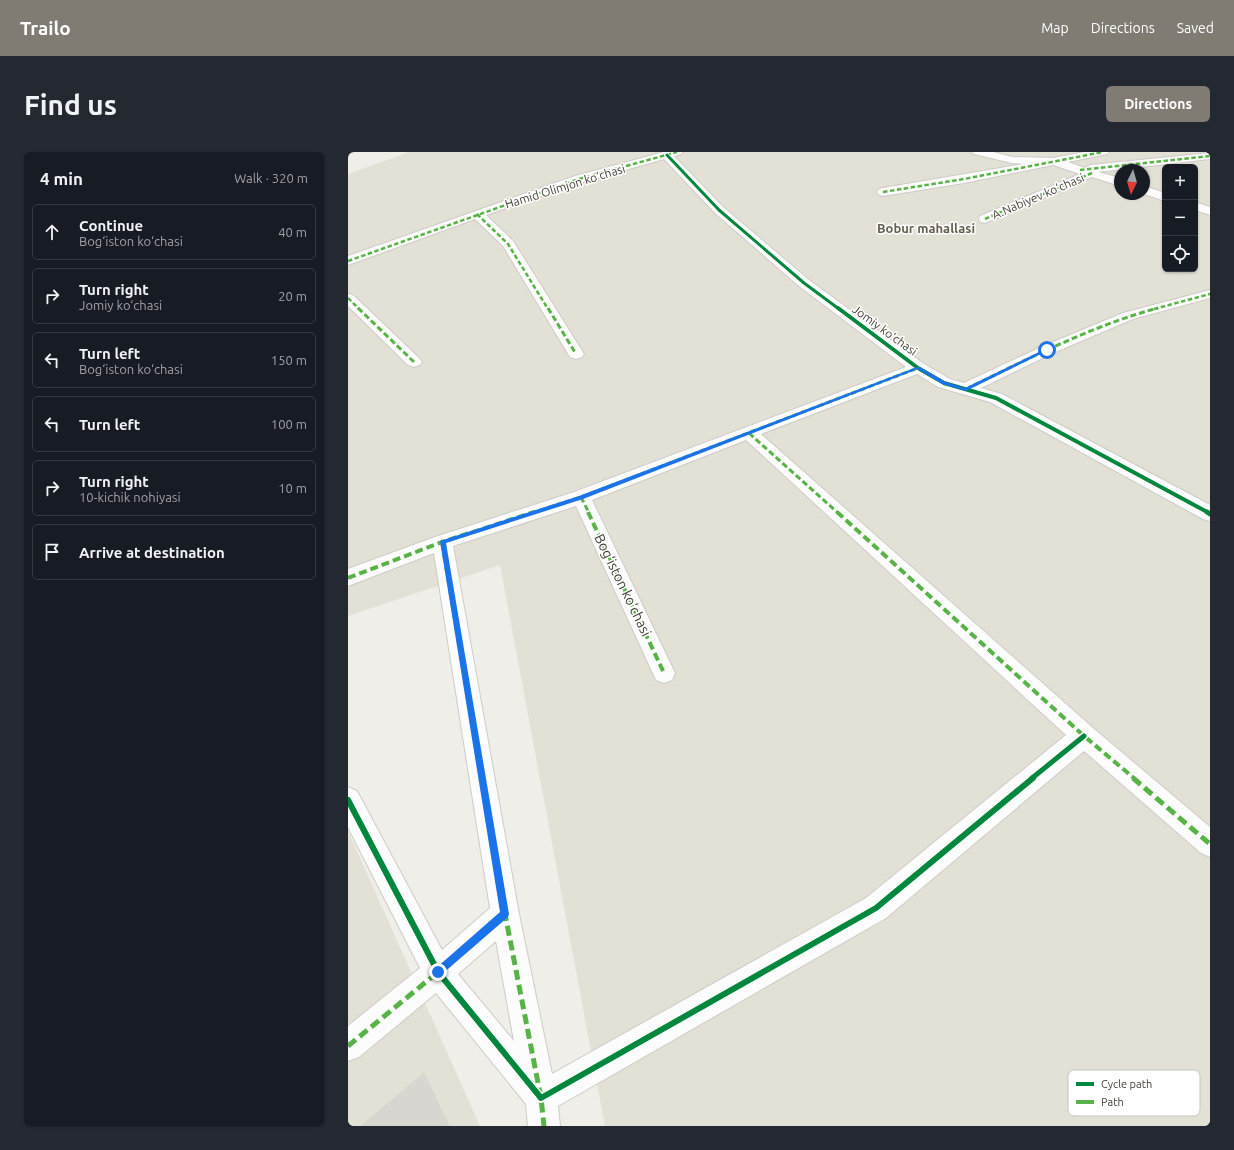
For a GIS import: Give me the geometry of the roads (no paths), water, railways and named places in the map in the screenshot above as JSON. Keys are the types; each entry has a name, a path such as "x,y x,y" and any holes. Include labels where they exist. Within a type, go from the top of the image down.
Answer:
{"street":[{"path":"978,152 1012,160 1051,162 1114,180"},
{"path":"884,192 964,179 1103,152"},
{"name":"Hamid Olimjon ko‘chasi","path":"348,261 477,214 579,180 672,153"},
{"name":"Jomiy ko‘chasi","path":"672,153 719,210 804,283 918,368 944,383 996,398 1210,514"},
{"path":"1086,172 1210,156"},
{"name":"A.Nabiyev ko‘chasi","path":"985,219 1086,172"},
{"path":"1150,192 1162,196"},
{"path":"1198,207 1210,211"},
{"path":"477,214 508,244 576,354"},
{"path":"966,390 1047,350 1128,316 1210,294"},
{"path":"348,298 414,362"},
{"path":"348,578 442,542 581,497 918,368"},
{"path":"749,433 1084,736 1210,844"},
{"name":"Bog‘iston ko‘chasi","path":"581,497 664,672"},
{"path":"442,542 505,914 541,1098 544,1126"},
{"path":"541,1098 876,908 1084,736"},
{"path":"348,800 438,972 541,1098"},
{"path":"348,1046 438,972 505,914"}],"district":[{"name":"Bobur mahallasi","path":"926,228"}]}
